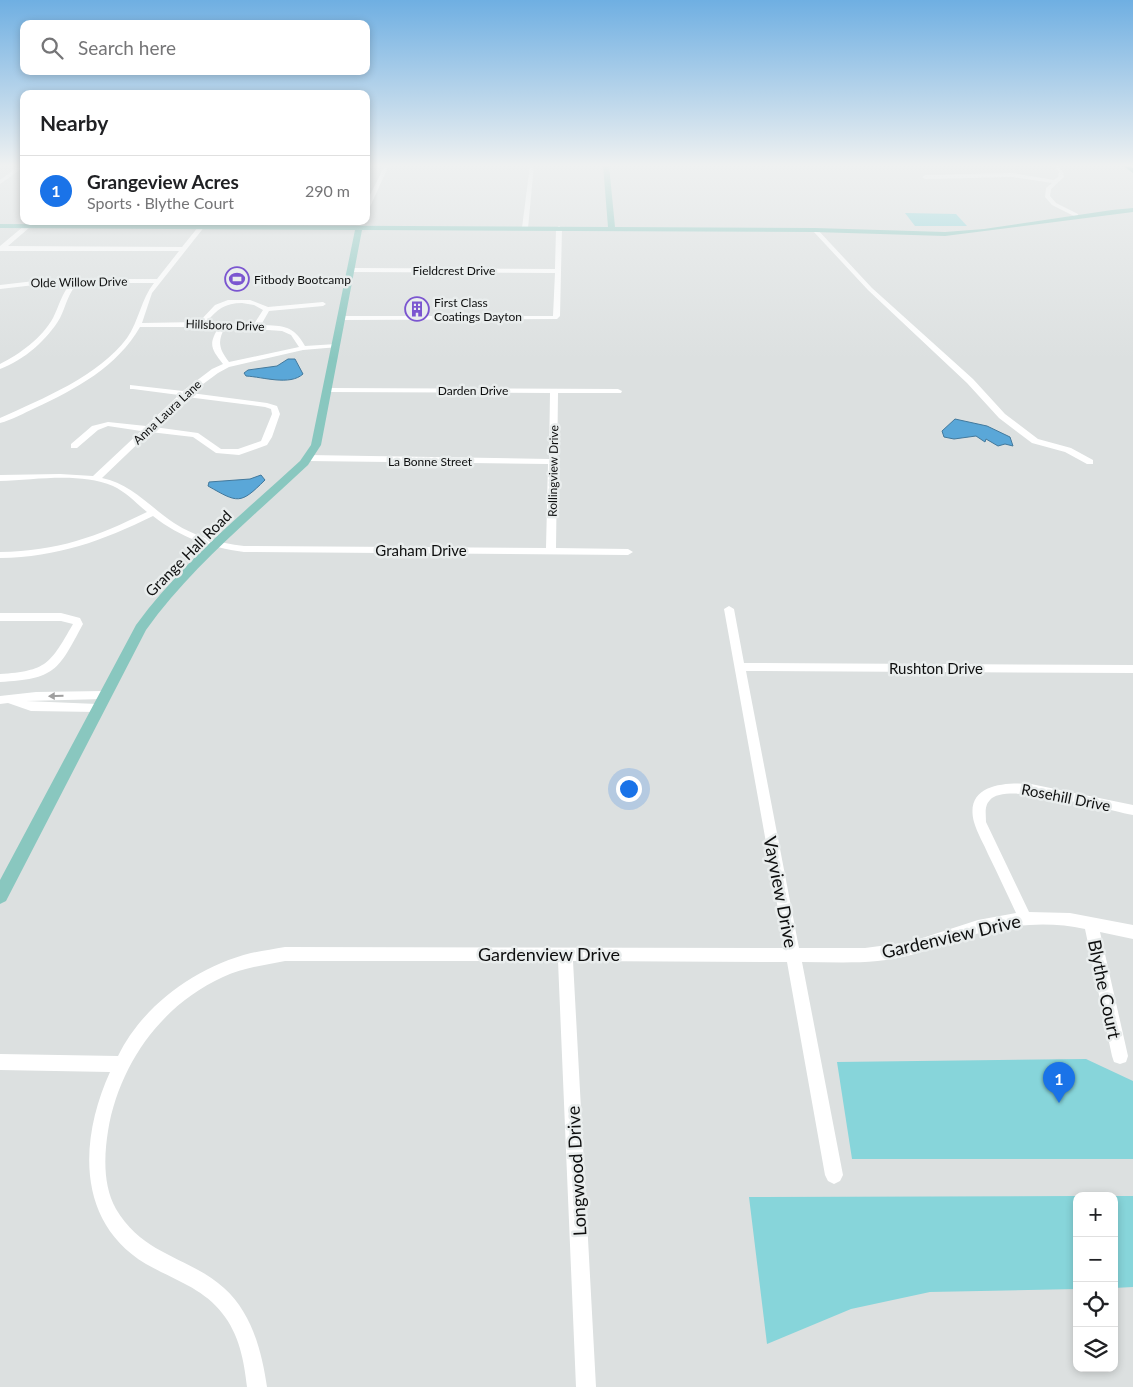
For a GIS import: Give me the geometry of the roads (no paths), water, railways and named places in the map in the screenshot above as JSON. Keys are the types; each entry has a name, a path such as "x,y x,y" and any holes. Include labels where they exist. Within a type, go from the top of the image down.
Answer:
{"main road":[{"name":"Grange Hall Road","path":"0,896 97,708 152,612 182,577 280,488 308,458 317,440 359,230"},
{"path":"760,230 954,234 981,230"}],"street":[{"path":"1,249 24,230"},
{"path":"2,418 54,397 89,376 120,350 138,325 143,314 146,298 199,230"},
{"path":"341,318 547,320 557,316 559,230"},
{"path":"815,230 870,289 970,381 1002,416 1035,441 1068,450 1090,462"},
{"path":"1,249 184,249"},
{"name":"Fieldcrest Drive","path":"350,270 558,271"},
{"path":"0,367 25,352 50,326 65,293 76,281"},
{"name":"Olde Willow Drive","path":"0,287 35,282 159,281"},
{"path":"201,325 216,307 226,303 251,302 266,309 323,304"},
{"path":"256,327 266,309"},
{"name":"Hillsboro Drive","path":"138,325 278,328 292,332 303,348"},
{"path":"222,327 214,347 216,353 227,365"},
{"name":"Anna Laura Lane","path":"95,479 205,377 227,365 303,348 336,346"},
{"path":"74,446 95,428 103,424 149,428 195,436 205,440 215,448 231,452 253,449 264,443 268,437 276,414 270,406 133,387"},
{"name":"Darden Drive","path":"328,390 618,391"},
{"name":"Rollingview Drive","path":"551,551 554,391"},
{"name":"La Bonne Street","path":"308,458 552,462"},
{"name":"Graham Drive","path":"0,478 95,479 122,488 180,532 214,546 244,548 628,552"},
{"path":"0,555 43,554 78,546 107,535 154,512"},
{"name":"Vayview Drive","path":"729,609 834,1175"},
{"path":"0,617 61,617 76,621 78,624 55,665 46,672 29,677 0,678"},
{"name":"Rushton Drive","path":"739,667 1133,669"},
{"path":"5,700 36,696 104,695"},
{"path":"5,700 31,707 97,708"},
{"name":"Rosehill Drive","path":"1025,918 980,822 979,806 986,794 1001,788 1022,788 1133,810"},
{"name":"Gardenview Drive","path":"257,1387 245,1335 231,1309 205,1285 152,1260 140,1251 118,1227 104,1201 97,1170 98,1138 106,1101 120,1064 141,1031 172,1001 205,978 234,964 256,958 285,954 865,955 922,946 988,925 1025,918 1054,918 1091,922 1133,932"},
{"name":"Blythe Court","path":"1091,922 1120,1056"},
{"name":"Longwood Drive","path":"565,954 586,1387"},
{"path":"0,1062 120,1064"}],"place":[{"name":"Fitbody Bootcamp","path":"237,279"},
{"name":"First Class Coatings Dayton","path":"417,309"},
{"name":"Grangeview Acres","path":"1059,1103"}]}
